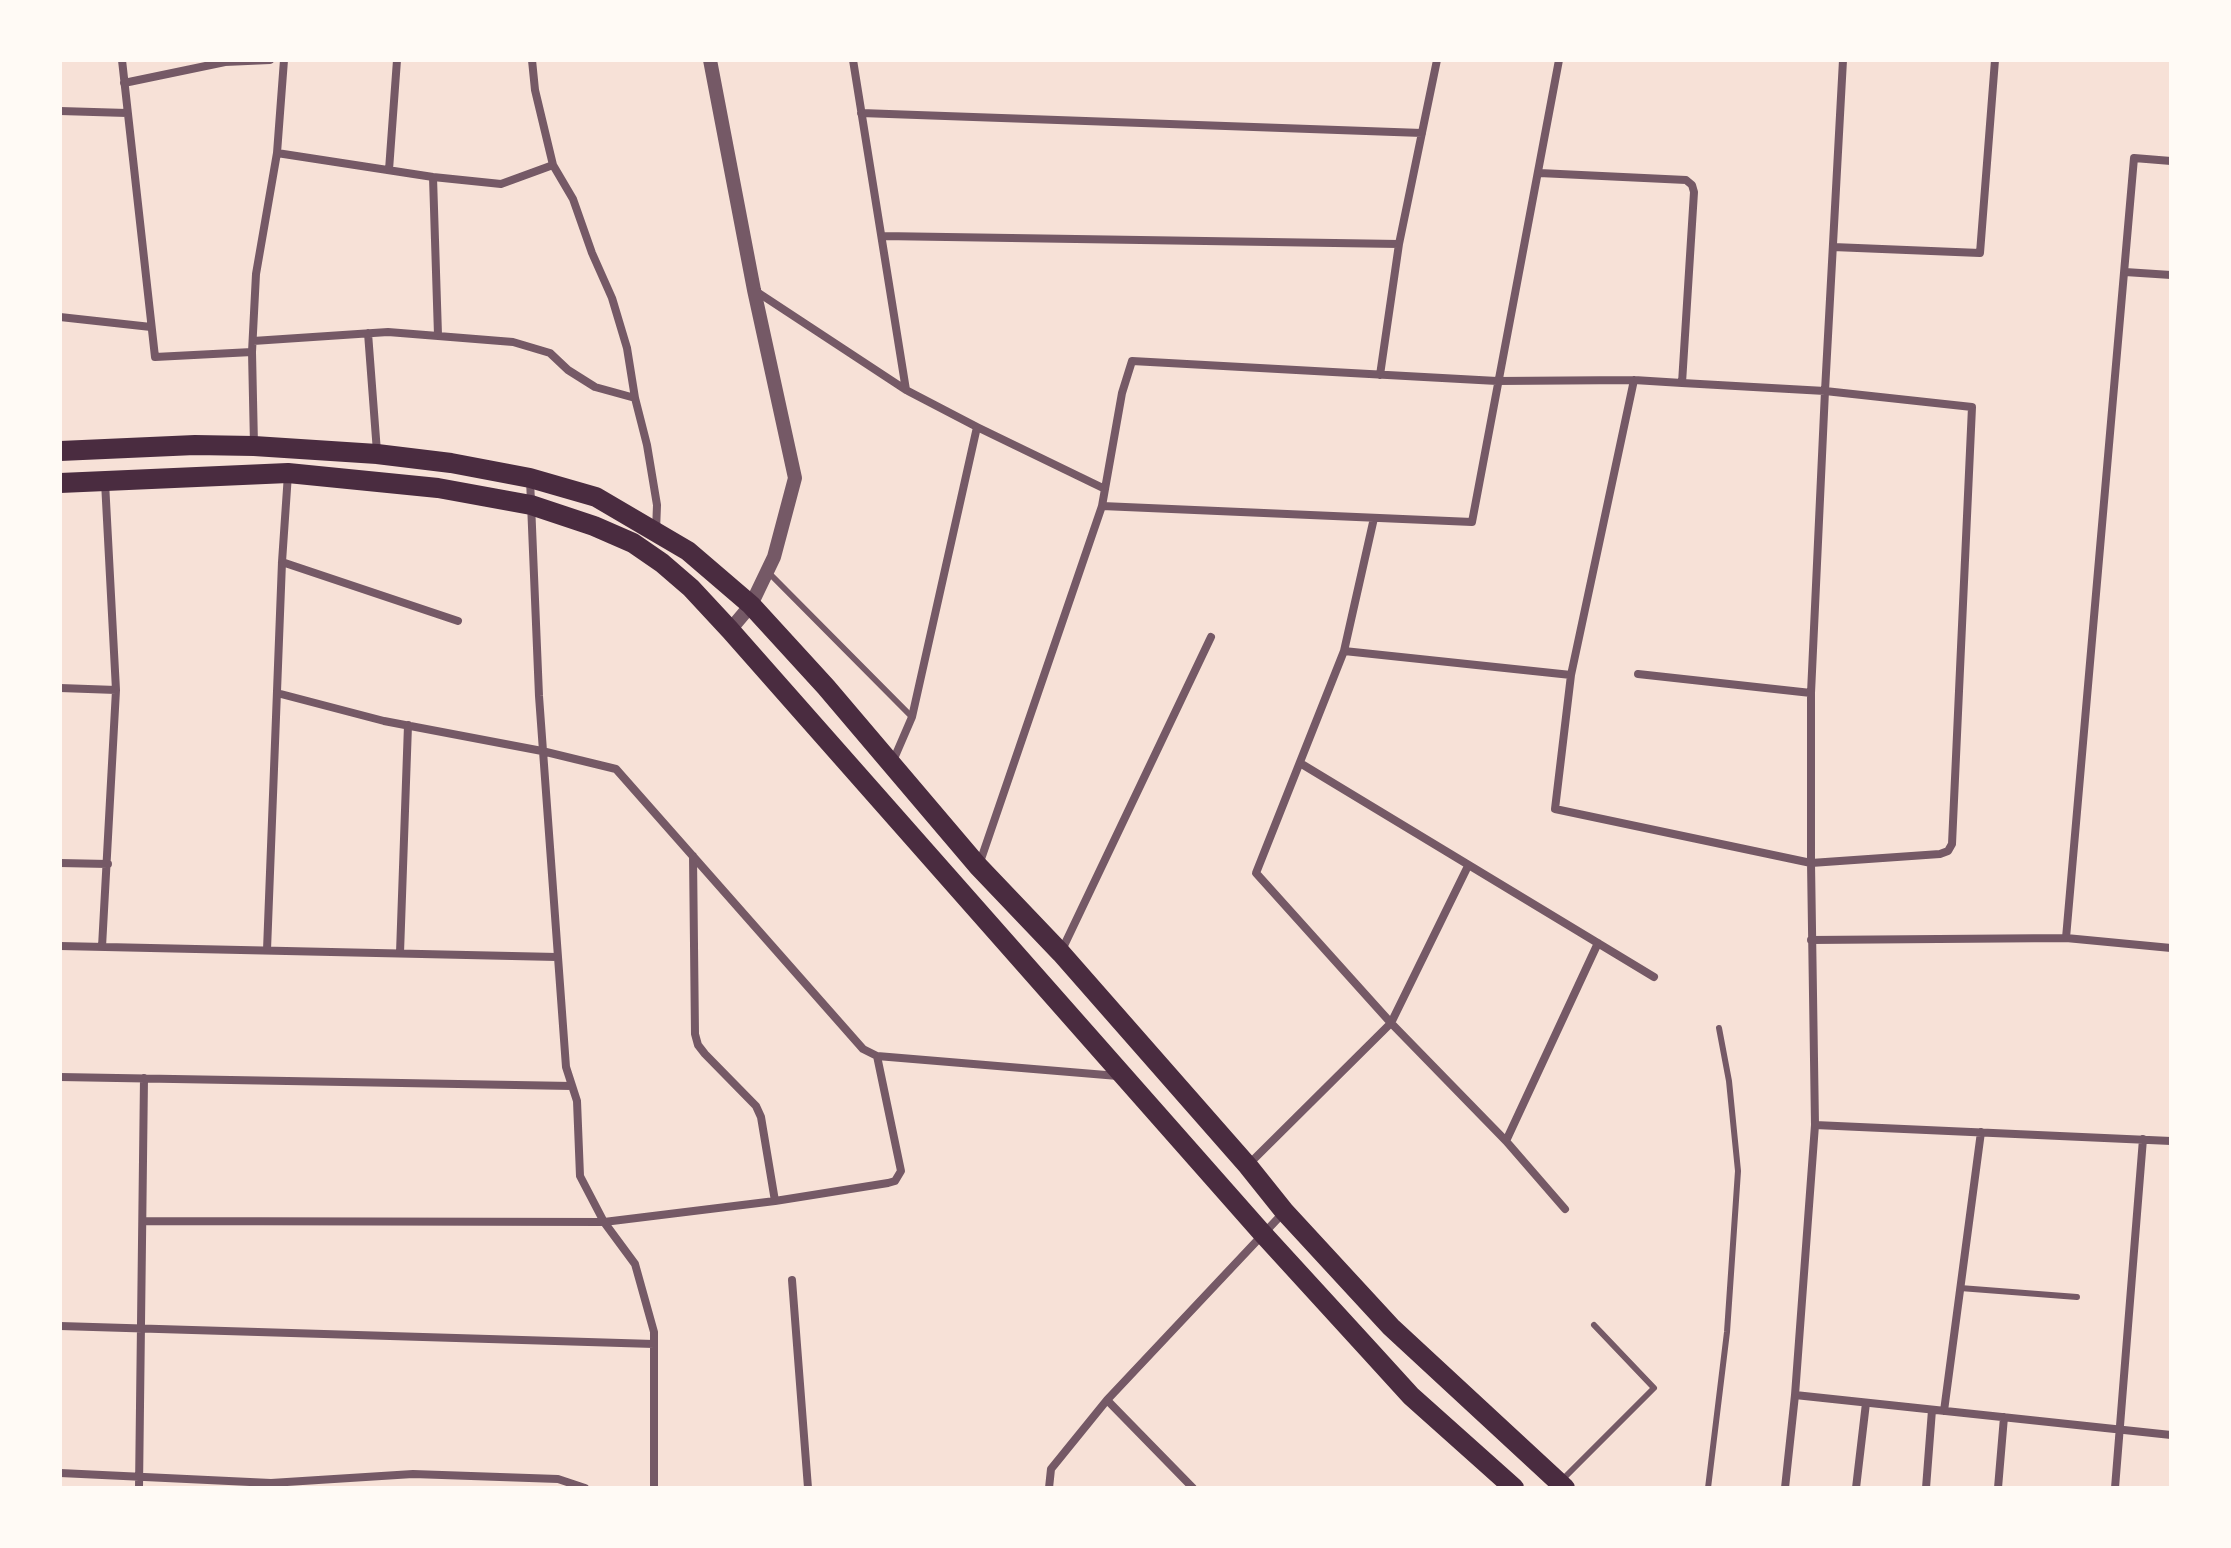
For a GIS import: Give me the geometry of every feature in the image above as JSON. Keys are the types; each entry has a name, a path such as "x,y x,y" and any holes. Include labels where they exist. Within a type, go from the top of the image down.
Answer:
{"main road":[{"path":"60,451 195,445 254,446 377,454 451,463 530,478 596,497 688,551 751,605 826,687 978,866 1061,953 1284,1211 1391,1327 1562,1485"},
{"path":"60,483 288,473 438,488 531,505 594,526 633,543 662,563 691,588 730,630 1263,1234 1411,1396 1514,1488"},
{"path":"993,928 1017,906"}],"street":[{"path":"122,60 155,357 252,352"},
{"path":"124,83 225,61 270,60"},
{"path":"254,446 252,352 256,274 277,153 284,60"},
{"path":"389,170 397,60"},
{"path":"532,60 535,90 553,165 573,199 612,298 627,348 657,505 656,532"},
{"path":"710,60 754,290 795,478 774,557 751,605 730,630"},
{"path":"853,60 906,390"},
{"path":"1380,375 1399,244 1437,60"},
{"path":"1102,506 1472,522 1559,60"},
{"path":"1785,1488 1815,1125 1811,693 1843,60"},
{"path":"1833,247 1980,253 1995,60"},
{"path":"60,111 127,113"},
{"path":"861,113 1422,133"},
{"path":"277,153 501,184 553,165"},
{"path":"2066,938 2134,158 2171,161"},
{"path":"1539,173 1686,180 1692,185 1682,383"},
{"path":"433,177 438,335"},
{"path":"882,236 1399,244"},
{"path":"2125,272 2171,275"},
{"path":"754,290 906,390 1105,489"},
{"path":"60,317 151,327"},
{"path":"253,341 388,332 513,342 550,353 568,370 595,387 635,398"},
{"path":"368,333 377,454"},
{"path":"978,866 1102,506 1122,393 1132,361 1497,381 1634,380 1825,391 1972,407 1952,844 1948,851 1811,863 1555,809 1571,675 1634,380"},
{"path":"891,764 912,717 977,427"},
{"path":"267,950 288,473"},
{"path":"530,478 542,751 566,1067 577,1101 580,1176 604,1222 635,1264 654,1332 654,1488"},
{"path":"102,947 116,690 105,482"},
{"path":"1374,518 1344,651 1256,873 1391,1023 1506,1141 1565,1209"},
{"path":"282,562 458,621"},
{"path":"1061,953 1211,637"},
{"path":"1344,651 1571,675"},
{"path":"1638,674 1811,693"},
{"path":"60,688 116,690"},
{"path":"277,693 384,721 542,751 616,769 863,1049 877,1056 1124,1076"},
{"path":"400,953 408,725"},
{"path":"1300,763 1654,977"},
{"path":"693,855 695,1034 705,1054 756,1106 761,1117 775,1201"},
{"path":"60,863 108,864"},
{"path":"1248,1166 1391,1023 1468,866"},
{"path":"1811,940 2066,938 2171,948"},
{"path":"1506,1141 1598,943"},
{"path":"60,946 557,957"},
{"path":"143,1221 604,1222 775,1201 888,1183 895,1181 901,1171 877,1056"},
{"path":"60,1077 572,1086"},
{"path":"139,1488 144,1078"},
{"path":"1815,1125 2171,1141"},
{"path":"1944,1411 1981,1132"},
{"path":"2115,1488 2143,1139"},
{"path":"1049,1488 1051,1469 1107,1400 1284,1211"},
{"path":"792,1280 808,1488"},
{"path":"60,1326 654,1344"},
{"path":"1795,1395 2171,1435"},
{"path":"1107,1400 1193,1488"},
{"path":"1856,1488 1866,1403"},
{"path":"1926,1488 1932,1410"},
{"path":"1998,1488 2004,1417"},
{"path":"60,1473 271,1485 413,1474 558,1479 585,1488"}],"lane":[{"path":"767,571 912,717"},
{"path":"1708,1488 1727,1332 1738,1171 1729,1081 1719,1028"},
{"path":"1960,1288 2077,1297"},
{"path":"1562,1485 1654,1388 1594,1325"}]}
